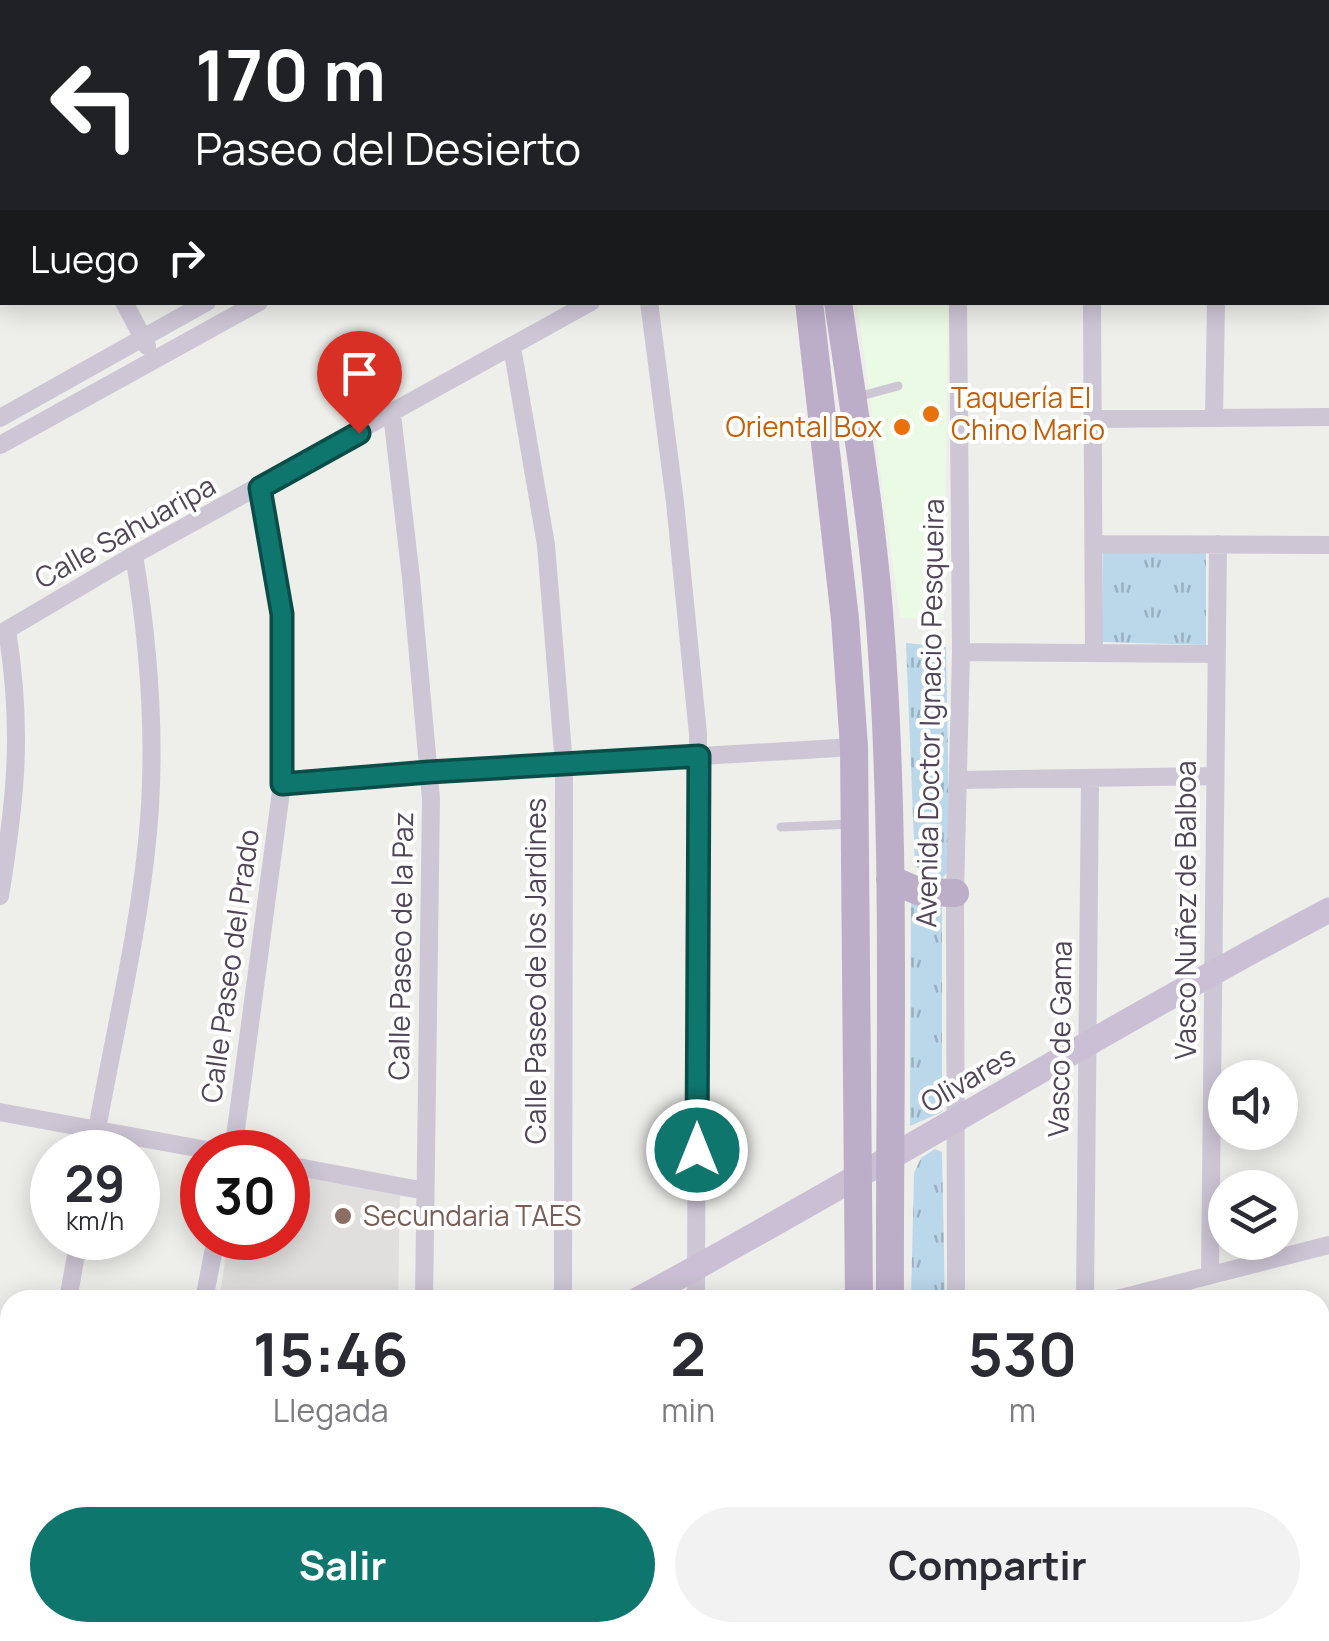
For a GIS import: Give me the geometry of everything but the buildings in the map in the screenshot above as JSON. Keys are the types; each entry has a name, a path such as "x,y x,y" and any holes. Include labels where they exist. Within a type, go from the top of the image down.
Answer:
{"main road":[{"path":"810,305 843,601 854,747 859,1290"},
{"path":"838,305 876,588 890,879 890,1290"},
{"path":"890,879 920,892 955,893"},
{"name":"Olivares","path":"655,1290 1214,971 1329,910"},
{"path":"860,1226 876,1226 890,1236"}],"street":[{"path":"126,305 155,360"},
{"path":"0,418 202,305"},
{"path":"0,446 254,305"},
{"name":"Calle Sahuaripa","path":"3,632 134,555 586,305"},
{"path":"648,305 675,502 699,756 696,1290"},
{"name":"Avenida Doctor Ignacio Pesqueira","path":"956,1290 955,893 962,652 951,380 958,305"},
{"path":"1092,305 1094,652"},
{"path":"1214,418 1216,305"},
{"name":"Calle Paseo de los Jardines","path":"512,346 546,545 564,765 563,1290"},
{"name":"Calle Paseo de la Paz","path":"392,414 429,772 424,1290"},
{"path":"1093,419 1329,418"},
{"name":"Calle Paseo del Prado","path":"236,1130 282,784 282,614 260,488"},
{"path":"1093,544 1329,545"},
{"name":"Vasco Nuñez de Balboa","path":"1210,1276 1218,544"},
{"path":"0,1112 97,1130 145,858 150,805 151,690 146,625 134,555"},
{"path":"0,896 13,815 18,726 3,632"},
{"path":"962,652 1216,654"},
{"path":"282,784 854,747"},
{"path":"960,780 1214,776"},
{"name":"Vasco de Gama","path":"1085,1290 1090,778"},
{"path":"310,1170 424,1191"},
{"path":"1153,1290 1329,1245"},
{"path":"70,1290 75,1260"},
{"path":"206,1290 212,1260"}],"lane":[{"path":"852,398 898,386"},
{"path":"781,828 855,824"}],"shaded area":[{"path":"857,305 948,305 944,618 900,618"},
{"name":"Secundaria TAES","path":"310,1177 400,1194 398,1290 221,1290 225,1260 310,1260"}],"green space":[{"path":"1103,551 1206,551 1206,645 1102,642"},
{"path":"906,643 946,647 950,870 942,878 930,880 915,865"},
{"path":"911,899 942,908 942,1112 910,1126"},
{"path":"935,1149 942,1152 945,1290 911,1290 914,1173 921,1158"}],"place":[{"name":"Taquería El Chino Mario","path":"931,414"},
{"name":"Oriental Box","path":"902,427"},
{"name":"Secundaria TAES","path":"343,1216"}],"route":[{"path":"359,433 260,488 282,614 282,784 699,756 697,1150"}]}
